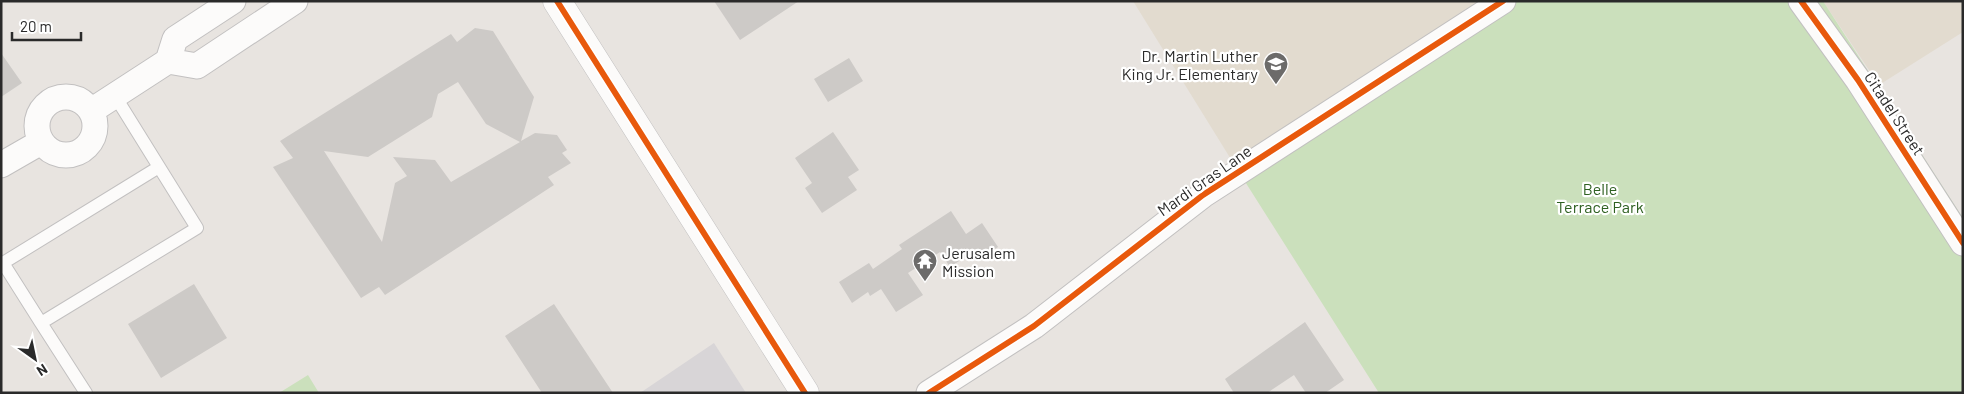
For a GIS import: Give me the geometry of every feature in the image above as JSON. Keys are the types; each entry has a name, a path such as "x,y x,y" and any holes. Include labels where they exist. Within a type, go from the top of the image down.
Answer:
{"street":[{"path":"168,62 175,38 233,1"},
{"path":"91,111 168,62 197,66 295,1"},
{"path":"557,1 804,393"},
{"name":"Mardi Gras Lane","path":"928,393 1034,326 1203,195 1503,1"},
{"name":"Citadel Street","path":"1800,1 1858,80 1963,243"},
{"path":"65,96 80,100 91,111 95,128 88,145 81,151 63,155 47,149 40,142 36,127 40,112 50,101 65,96"},
{"path":"1,165 40,142"}],"lane":[{"path":"41,323 197,228 115,96"},
{"path":"86,393 3,263 159,167"}],"shaded area":[{"name":"Dr. Martin Luther King Jr. Elementary","path":"1133,1 1496,1 1237,169"},
{"path":"1823,1 1963,1 1963,32 1879,85"},
{"path":"714,343 746,393 640,393"}],"green space":[{"name":"Belle Terrace Park","path":"1496,1 1823,1 1963,218 1963,393 1379,393 1237,169"},
{"path":"308,375 319,393 279,393"}],"building":[{"path":"714,1 799,1 740,40"},
{"path":"475,28 493,31 534,97 521,141 535,133 557,135 567,150 562,153 571,163 548,177 554,185 385,295 379,287 361,298 273,167 293,158 280,141 451,34 457,42","holes":["458,82 486,124 520,142 451,182 435,160 393,157 407,176 395,183 382,242 324,151 368,157 432,117 438,94"]},
{"path":"1,53 22,83 1,97"},
{"path":"849,58 863,81 828,102 814,79"},
{"path":"833,132 859,170 848,177 857,190 822,213 805,188 812,183 795,158"},
{"path":"951,211 966,234 982,223 998,247 978,260 973,252 950,267 940,252 908,273 923,295 896,312 881,289 870,296 868,292 852,303 839,282 869,263 873,269 902,249 899,245"},
{"path":"194,284 227,338 161,378 128,324"},
{"path":"554,304 613,393 542,393 505,336"},
{"path":"1305,322 1344,380 1325,393 1306,393 1294,375 1267,393 1234,393 1225,379"}],"cycle path":[{"path":"557,1 805,393"},
{"path":"929,393 1034,326 1203,195 1503,1"},
{"path":"1801,1 1858,80 1963,243"}],"place":[{"name":"Dr. Martin Luther King Jr. Elementary","path":"1276,85"},
{"name":"Jerusalem Mission","path":"925,282"}]}
